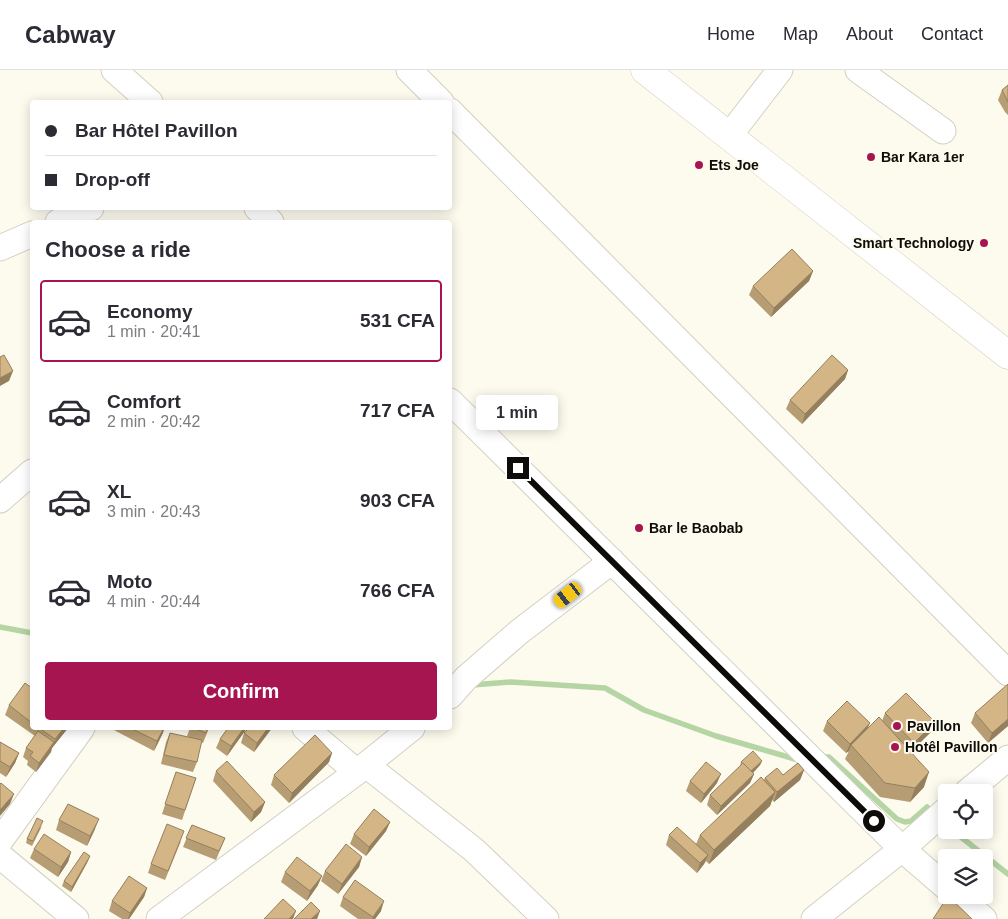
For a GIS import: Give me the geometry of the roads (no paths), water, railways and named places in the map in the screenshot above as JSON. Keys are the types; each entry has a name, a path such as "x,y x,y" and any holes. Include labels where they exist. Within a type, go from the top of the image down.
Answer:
{"highway":[{"path":"644,70 1008,355"}],"street":[{"path":"114,70 148,100"},
{"path":"409,70 439,100"},
{"path":"729,136 780,70"},
{"path":"858,70 943,131"},
{"path":"452,113 1008,673"},
{"path":"63,220 86,210"},
{"path":"259,210 269,220"},
{"path":"0,248 30,235"},
{"path":"452,403 902,849 938,880"},
{"path":"0,500 30,474"},
{"path":"456,690 519,632 612,561"},
{"path":"0,841 81,730"},
{"path":"308,730 474,850 530,915"},
{"path":"158,919 362,769 410,730"},
{"path":"977,784 1008,758"},
{"path":"814,919 902,849 938,817"},
{"path":"0,856 76,919"},
{"path":"966,904 984,919"}],"waterway":[{"path":"0,627 30,633"},
{"path":"472,685 511,682 605,688 644,710 716,736 795,759 801,759"},
{"path":"820,757 829,757 897,819 905,822 911,821 927,807 934,814"},
{"path":"963,839 1008,874"}],"place":[{"name":"Bar Kara 1er","path":"871,157"},
{"name":"Ets Joe","path":"699,165"},
{"name":"Smart Technology","path":"984,243"},
{"name":"Bar le Baobab","path":"639,528"},
{"name":"Pavillon","path":"897,726"},
{"name":"Hotêl Pavillon","path":"895,747"}]}
